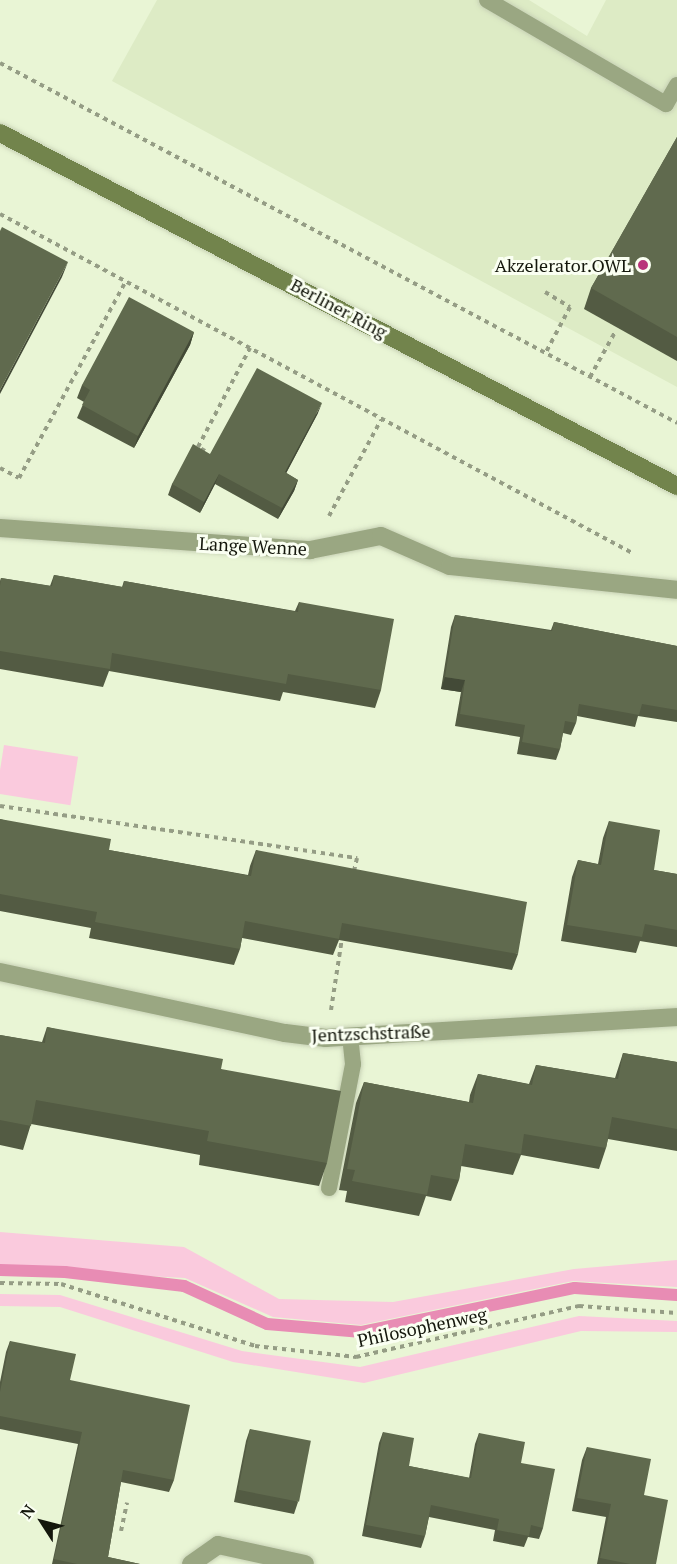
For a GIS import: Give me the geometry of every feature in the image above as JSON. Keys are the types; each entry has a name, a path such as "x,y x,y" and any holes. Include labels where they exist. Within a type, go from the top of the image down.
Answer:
{"main road":[{"name":"Berliner Ring","path":"0,133 677,486"}],"street":[{"name":"Lange Wenne","path":"0,528 310,550 381,536 450,566 677,590"},
{"name":"Jentzschstraße","path":"0,972 285,1033 326,1038 677,1017"},
{"path":"191,1564 218,1545 305,1564"}],"lane":[{"path":"487,0 666,104 677,85"},
{"path":"329,1188 342,1141 353,1064 350,1036"}],"path":[{"path":"0,63 677,423"},
{"path":"0,214 645,560"},
{"path":"0,468 19,478 126,281"},
{"path":"545,292 570,307 545,354"},
{"path":"590,377 615,332"},
{"path":"210,453 198,447 250,348"},
{"path":"310,550 381,420"},
{"path":"0,806 357,858 353,879"},
{"path":"326,1038 344,932"},
{"name":"Philosophenweg","path":"0,1283 61,1284 255,1346 356,1357 579,1306 677,1313"},
{"path":"121,1531 127,1503"}],"shaded area":[{"path":"157,0 529,0 587,36 606,0 677,0 677,387 112,81"},
{"path":"4,745 78,757 70,805 0,794 0,770"},
{"path":"0,1232 184,1247 279,1299 393,1302 574,1269 677,1260 677,1287 573,1281 361,1325 273,1317 185,1278 0,1268"},
{"path":"0,1294 60,1295 242,1351 360,1367 579,1316 677,1321 677,1332 581,1331 364,1383 233,1362 60,1307 0,1306"}],"building":[{"name":"Akzelerator.OWL","path":"677,137 677,337 591,288"},
{"path":"2,227 68,262 0,390 0,231"},
{"path":"129,297 194,332 138,436 82,405 90,390 82,385"},
{"path":"257,368 322,403 285,472 298,480 282,508 219,474 204,502 172,484 193,444 210,454"},
{"path":"54,575 123,587 124,581 298,612 299,602 394,619 381,690 288,674 286,684 112,653 110,669 0,651 1,578 52,586"},
{"path":"455,615 552,631 554,622 677,646 677,710 642,704 639,715 579,704 576,723 565,721 560,749 522,742 525,725 460,714 465,680 445,677"},
{"path":"0,819 111,839 109,850 251,876 256,850 527,902 518,954 342,923 339,939 245,921 240,949 95,922 97,912 0,894"},
{"path":"609,821 660,830 654,870 677,874 677,930 645,924 642,937 567,925 578,860 601,865"},
{"path":"47,1027 223,1059 221,1069 341,1091 327,1163 207,1141 209,1131 36,1100 31,1126 0,1120 0,1035 45,1043"},
{"path":"623,1053 677,1062 677,1129 612,1117 606,1148 524,1134 521,1154 465,1144 459,1180 431,1175 427,1195 352,1181 355,1170 347,1169 364,1082 473,1103 478,1074 532,1085 536,1065 618,1079"},
{"path":"10,1341 76,1354 70,1380 190,1405 174,1480 123,1470 108,1557 140,1564 77,1564 54,1559 82,1432 0,1416 0,1392"},
{"path":"250,1429 311,1441 299,1502 238,1490"},
{"path":"383,1432 414,1438 409,1466 471,1478 479,1433 525,1442 521,1463 555,1469 543,1528 531,1525 529,1536 497,1530 499,1519 431,1505 425,1536 366,1525"},
{"path":"587,1447 651,1459 644,1495 668,1500 656,1564 630,1564 600,1558 611,1504 577,1498"}],"waterway":[{"path":"0,1270 65,1272 184,1286 267,1324 362,1332 575,1288 677,1295"}],"place":[{"name":"Akzelerator.OWL","path":"643,265"}]}
